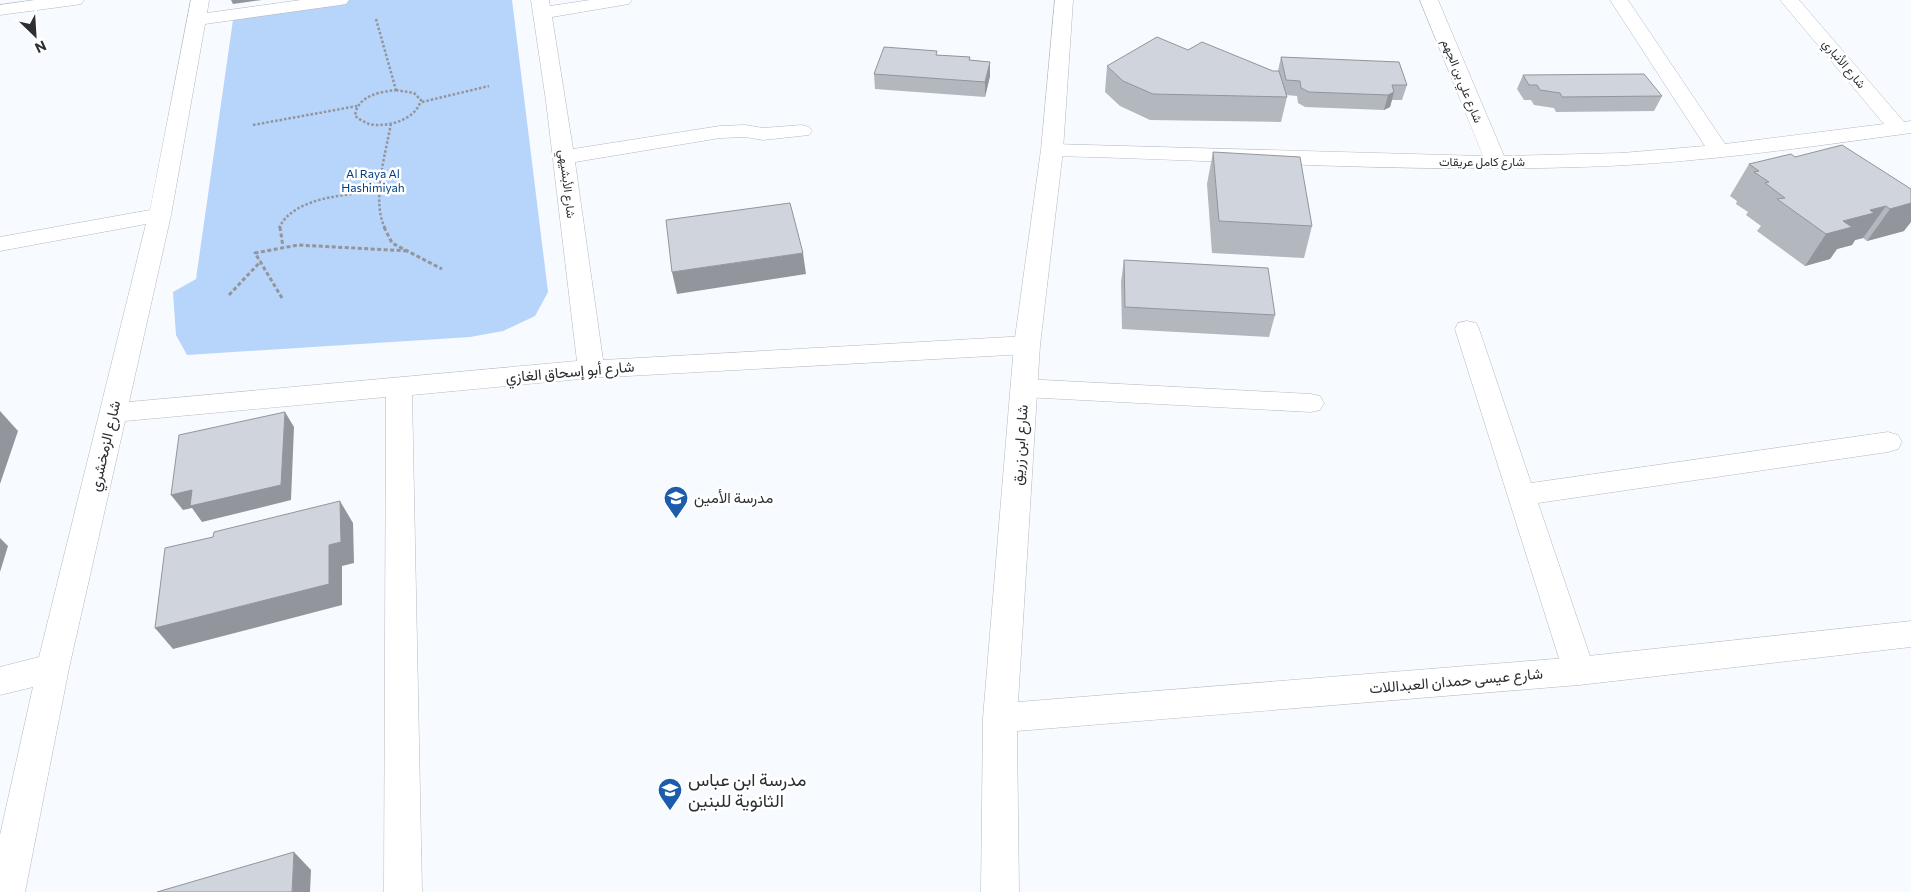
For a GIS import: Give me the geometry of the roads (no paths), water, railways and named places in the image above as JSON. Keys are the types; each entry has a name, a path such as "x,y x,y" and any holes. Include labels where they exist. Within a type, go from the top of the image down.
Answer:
{"street":[{"path":"0,10 75,0"},
{"path":"197,10 340,0"},
{"path":"541,7 623,0"},
{"name":"شارع ابن زريق","path":"1000,892 1000,718 1027,345 1052,150 1064,0"},
{"name":"شارع علي بن الجهم","path":"1429,0 1496,162"},
{"path":"1619,0 1718,151"},
{"name":"شارع الأنباري","path":"1790,0 1905,128"},
{"name":"شارع الأبشيهي","path":"541,7 591,369"},
{"name":"شارع الزمخشري","path":"6,892 53,668 160,215 197,10"},
{"name":"شارع كامل عريقات","path":"1052,150 1394,161 1581,161 1718,151 1905,128"},
{"path":"563,158 720,132 745,131 763,134 802,132"},
{"path":"0,244 160,215"},
{"path":"1467,329 1578,671"},
{"name":"شارع أبو إسحاق الغازي","path":"113,413 591,369 1027,345"},
{"path":"399,387 403,892"},
{"path":"1024,388 1311,403"},
{"path":"1521,495 1888,442"},
{"name":"شارع عيسى حمدان العبداللات","path":"1000,718 1578,671 1911,634"},
{"path":"0,681 53,668"}],"place":[{"name":"مدرسة الأمين","path":"676,519"},
{"name":"مدرسة ابن عباس الثانوية للبنين","path":"670,811"}],"park label":[{"name":"Al Raya Al Hashimiyah","path":"373,181"}]}
